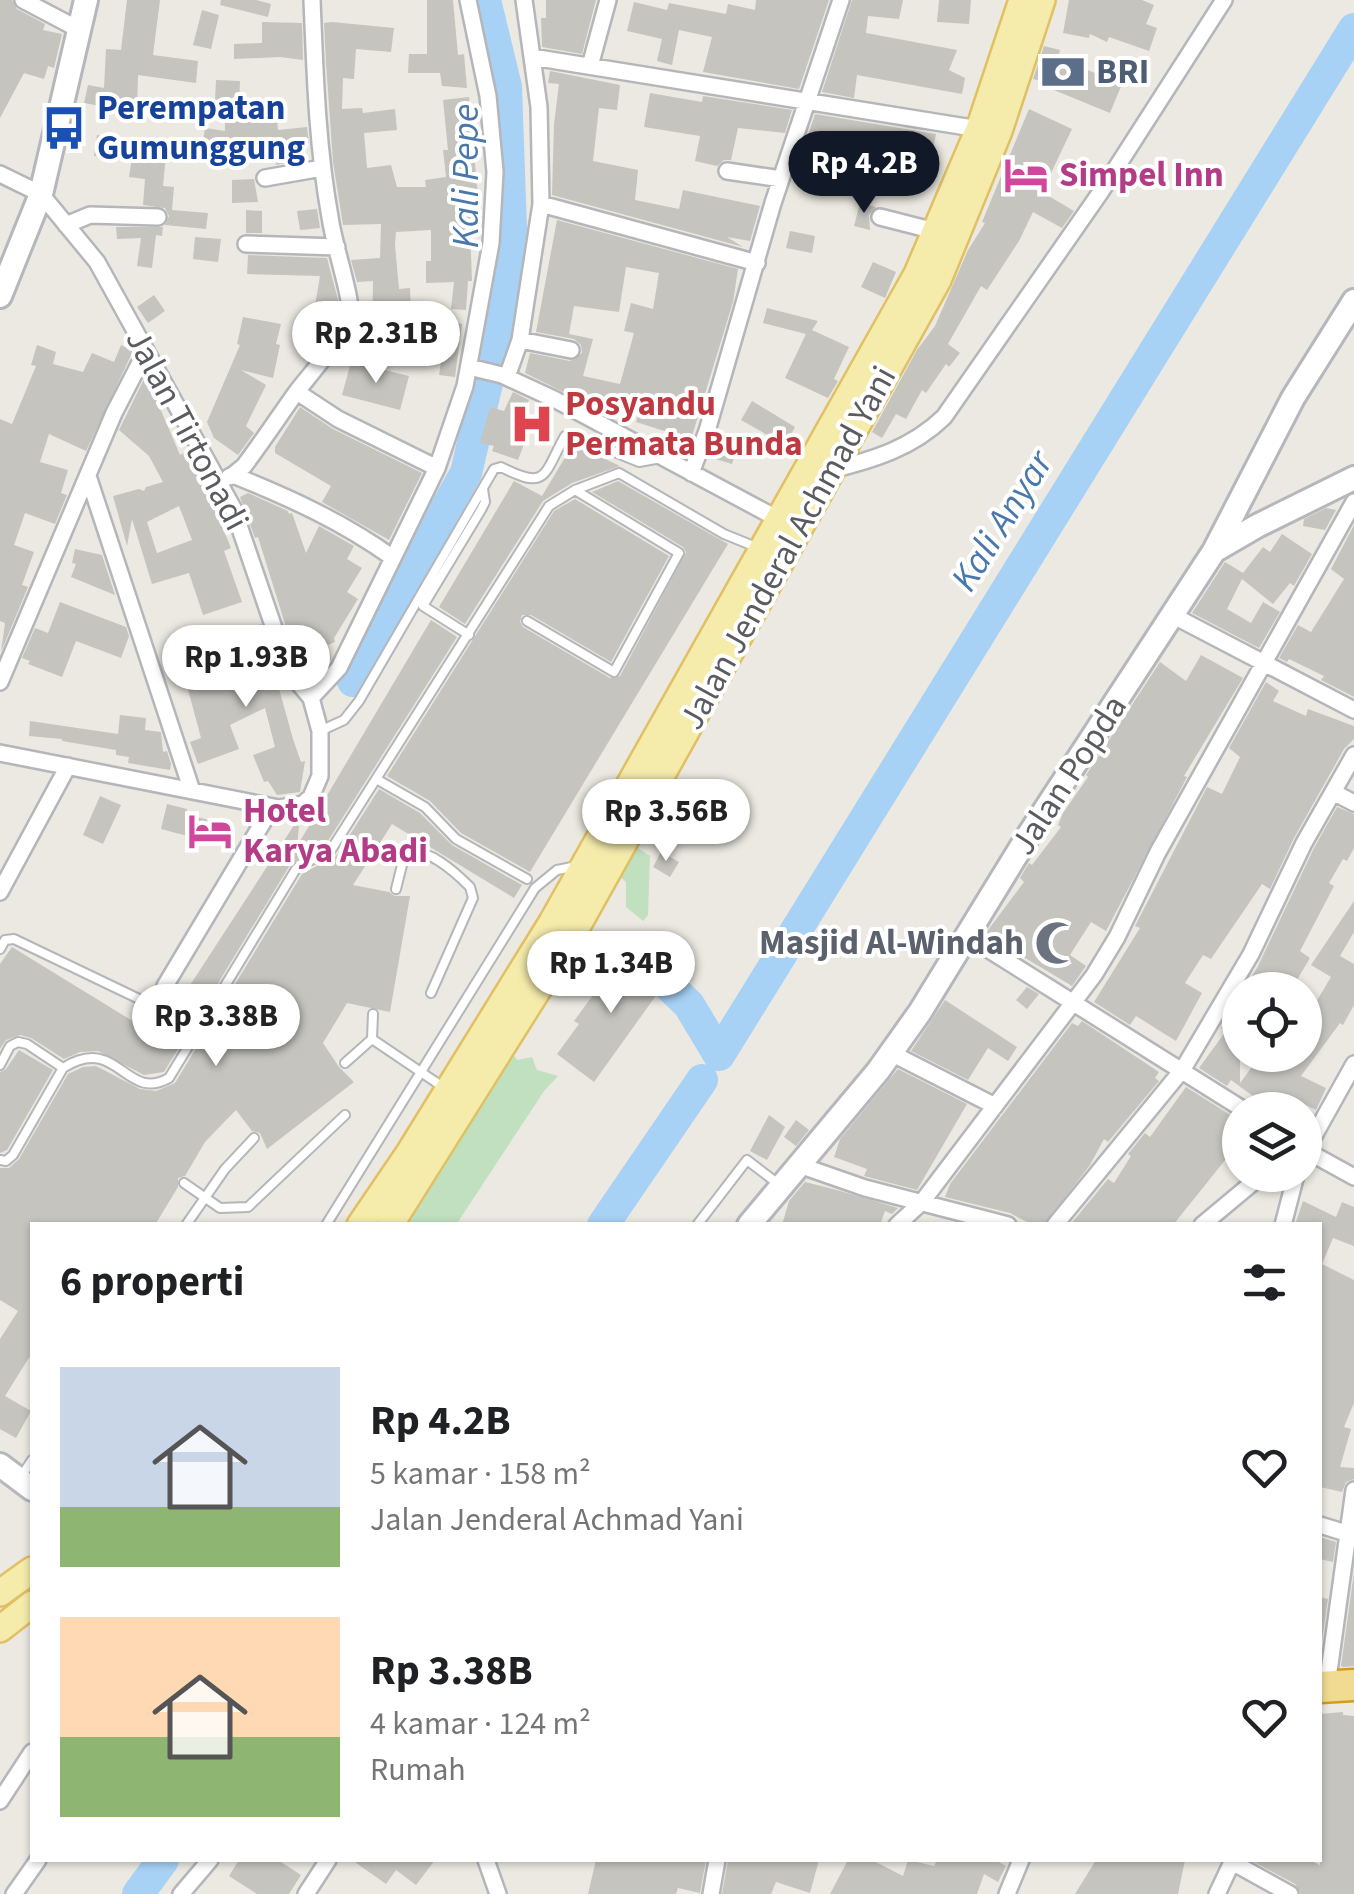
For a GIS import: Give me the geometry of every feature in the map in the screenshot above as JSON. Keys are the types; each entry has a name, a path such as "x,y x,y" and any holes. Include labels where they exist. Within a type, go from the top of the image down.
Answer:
{"main road":[{"path":"0,296 41,194 86,0"},
{"name":"Jalan Jenderal Achmad Yani","path":"362,1222 595,869 684,712 831,470 938,280 946,234 1022,0"},
{"name":"Jalan Jenderal Achmad Yani","path":"684,712 763,549 917,274 946,234 999,131 1042,0"},
{"name":"Jalan Popda","path":"751,1222 891,1053 968,936 1214,551 1293,398 1354,301"},
{"path":"1214,551 1354,478"},
{"name":"Jalan Jenderal Achmad Yani","path":"392,1222 573,934 595,869"},
{"path":"0,1465 28,1476"},
{"path":"0,1593 30,1571"},
{"path":"0,1629 30,1606"}],"street":[{"path":"23,0 78,30"},
{"path":"226,478 244,466 342,329 349,313 322,168 312,0"},
{"path":"468,0 488,96 495,172 491,372"},
{"path":"311,698 339,668 437,468 453,426 491,372 520,340 541,204 538,107 524,0"},
{"path":"590,66 608,0"},
{"path":"691,473 841,0"},
{"path":"831,470 878,459 929,432 944,416 1118,166 1224,0"},
{"path":"532,57 979,129"},
{"path":"264,178 322,168"},
{"path":"727,171 781,180"},
{"path":"0,174 41,194"},
{"name":"Jalan Tirtonadi","path":"41,194 97,262 146,350 226,478 290,672 311,698 320,732 320,776 306,805 272,807"},
{"path":"541,204 757,263"},
{"path":"66,225 90,214 158,217"},
{"path":"880,216 946,234"},
{"path":"246,244 337,247"},
{"path":"520,340 570,350"},
{"path":"0,682 114,413 146,350"},
{"path":"491,372 780,520"},
{"path":"296,392 338,419 437,468"},
{"path":"88,476 192,791"},
{"path":"226,478 313,509 360,534 393,558"},
{"path":"900,1222 922,1202 996,1106 1116,938 1158,852 1354,502"},
{"path":"1172,614 1354,710"},
{"path":"0,753 272,807 165,986"},
{"path":"1057,1222 1183,1069 1251,954 1304,844 1354,755"},
{"path":"0,892 68,766"},
{"path":"1333,792 1354,803"},
{"path":"968,936 1222,1095"},
{"path":"891,1053 996,1106"},
{"path":"1322,1121 1354,1064"},
{"path":"1322,1160 1354,1177"},
{"path":"800,1165 866,1188 997,1222"},
{"path":"1206,1222 1242,1192"},
{"path":"1283,1222 1291,1192"},
{"path":"1334,1686 1346,1533 1354,1490"},
{"path":"1322,1527 1346,1533"},
{"path":"0,1801 30,1755"},
{"path":"14,1894 37,1862"},
{"path":"181,1894 208,1862"},
{"path":"306,1894 327,1862"},
{"path":"486,1862 494,1892"},
{"path":"494,1892 496,1862"},
{"path":"711,1894 718,1862"},
{"path":"1007,1894 1020,1862"},
{"path":"1217,1894 1232,1862"},
{"path":"1234,1862 1290,1894"}],"lane":[{"path":"320,732 344,720 360,701 494,468 501,466 536,480 546,473 566,436 639,462 663,458"},
{"path":"0,1160 6,1161 13,1155 63,1068 82,1056 102,1058 146,1085 155,1086 169,1078 296,870 331,850 378,780 540,515 575,490 620,473 740,542 763,549"},
{"path":"469,635 423,606 481,510 485,502 482,489"},
{"path":"527,622 614,672 679,553 575,490"},
{"path":"378,780 425,807 456,840 526,879"},
{"path":"396,889 405,853 412,850 422,852 470,886 473,898 431,993"},
{"path":"328,1222 535,888 557,870 595,869"},
{"path":"0,950 6,940 14,939 162,1010"},
{"path":"346,1063 372,1040 373,1014"},
{"path":"372,1040 448,1090"},
{"path":"0,1065 10,1046 18,1042 63,1068"},
{"path":"184,1183 220,1208 248,1207 345,1115"},
{"path":"188,1222 254,1138"},
{"path":"699,1222 748,1160 780,1186"}],"green space":[{"path":"633,845 650,856 648,915 643,921 626,907 626,882 617,874"},
{"path":"510,1049 517,1060 532,1057 537,1070 558,1076 544,1091 458,1222 399,1222"}],"building":[{"path":"0,0 12,0 17,9 45,24 43,30 62,34 54,68 48,66 44,79 24,73 0,118"},
{"path":"127,0 160,0 153,55 198,61 196,83 138,75 137,113 84,103 88,85 104,88 106,49 121,50"},
{"path":"221,0 271,4 268,17 220,5"},
{"path":"427,0 453,0 458,55 464,54 467,88 442,86 440,73 408,73 409,54 427,54"},
{"path":"546,0 596,0 582,54 542,47 541,18 546,18"},
{"path":"756,0 829,0 799,89 703,72 712,37 679,30 672,65 657,61 662,39 627,31 634,2 667,10 669,3 726,14 728,4 755,10"},
{"path":"852,0 903,0 899,19 868,16 866,33 957,50 949,70 965,78 962,94 857,75 854,98 822,92"},
{"path":"939,0 971,0 969,24 937,22"},
{"path":"1069,0 1142,0 1154,5 1146,24 1157,28 1149,51 1109,37 1107,42 1090,34 1089,38 1063,33"},
{"path":"202,10 219,15 211,49 193,45"},
{"path":"262,22 302,23 303,60 234,59 234,44 262,43"},
{"path":"324,23 394,28 391,52 356,49 354,79 343,78 342,109 362,108 363,113 395,109 397,130 364,133 367,168 391,165 397,187 426,187 425,180 446,177 443,150 448,150 443,100 469,97 478,197 476,227 470,228 472,281 468,281 466,310 451,309 454,282 426,283 431,230 396,232 395,245 399,289 410,288 411,318 462,324 455,377 439,375 442,355 413,352 414,347 372,343 373,281 357,282 351,260 380,258 381,224 343,225 333,162 326,63"},
{"path":"1044,46 1060,50 1058,58 1122,84 1110,113 1049,88 1051,83 1033,79"},
{"path":"550,71 620,85 617,110 599,108 593,161 638,170 635,200 679,209 683,190 760,206 750,241 727,237 743,247 552,195 559,84 548,83"},
{"path":"216,80 240,81 239,105 245,105 246,122 277,119 278,130 307,127 309,143 292,144 295,161 276,165 272,143 202,149 205,128 225,131 225,101 215,101"},
{"path":"650,93 702,102 703,96 792,110 785,133 738,128 731,160 717,166 695,161 700,136 644,127"},
{"path":"1029,109 1072,129 1042,192 1074,211 1062,228 1033,212 1019,241 987,290 981,286 948,344 960,353 949,367 946,364 926,393 922,390 906,419 896,414 882,438 872,432 917,350 935,326 968,250 985,223 982,222"},
{"path":"815,114 936,134 926,184 892,178 893,171 837,159 832,185 803,178 812,135 808,135"},
{"path":"97,135 134,140 131,160 94,156"},
{"path":"133,151 166,155 163,186 174,187 172,210 208,213 206,229 165,225 169,216 165,208 143,205 145,179 129,177"},
{"path":"254,179 258,202 232,203 232,180"},
{"path":"860,203 876,207 869,215 870,230 854,226"},
{"path":"317,209 320,228 300,230 297,211"},
{"path":"246,210 262,211 262,233 246,233"},
{"path":"557,220 738,269 733,302 689,446 679,443 680,436 636,422 639,412 586,398 585,402 579,400 525,373 530,353 570,361 582,353 581,345 574,339 536,332","holes":["626,267 659,273 653,309 631,303 624,331 634,333 620,384 583,376 593,339 569,334 574,306 619,312"]},
{"path":"116,227 163,227 162,236 156,235 152,268 137,266 141,238 117,239"},
{"path":"790,231 815,236 812,253 786,248"},
{"path":"195,237 221,239 218,262 193,259"},
{"path":"248,255 327,258 338,300 336,310 315,306 320,276 247,274"},
{"path":"873,262 896,272 885,298 861,287"},
{"path":"154,295 165,311 148,323 137,307"},
{"path":"767,308 818,321 812,330 849,347 828,398 785,378 806,334 763,323"},
{"path":"243,317 281,324 273,378 241,370 266,385 246,426 254,433 238,455 214,438 207,422 240,345 237,344"},
{"path":"37,345 56,352 53,364 83,372 92,353 114,362 121,345 133,351 86,451 49,434 40,462 68,470 61,493 67,495 55,524 25,513 14,545 34,552 22,585 28,587 1,652 5,623 0,621 0,419 12,424 36,366 31,365"},
{"path":"351,362 409,376 400,410 342,395"},
{"path":"146,375 180,455 185,452 212,502 231,548 224,551 242,602 203,615 189,573 152,584 132,519 127,546 113,496 144,491 163,482 149,456 119,430","holes":["179,506 192,540 157,553 147,522"]},
{"path":"513,392 529,400 512,439 524,444 518,460 480,443 490,407 504,411"},
{"path":"752,401 795,427 785,445 741,420"},
{"path":"300,407 333,429 422,473 389,540 322,502 331,486 275,453"},
{"path":"716,438 738,445 732,464 712,458"},
{"path":"573,444 620,466 572,483 543,501 465,624 439,607 514,481 542,496"},
{"path":"618,481 728,544 530,872 461,833 430,801 387,776 554,511 575,499 669,556 611,662 531,615 522,615 520,622 610,678 620,676 686,552 592,492"},
{"path":"248,493 292,513 306,553 319,526 354,546 347,559 362,568 347,592 358,599 335,642 328,645 331,659 306,668 302,653 295,656 258,537 255,538 240,497"},
{"path":"1326,508 1336,510 1325,530 1303,526 1304,519"},
{"path":"1354,525 1354,697 1321,680 1324,676 1279,658 1298,625 1311,632 1344,579 1331,569"},
{"path":"1282,534 1312,554 1294,586 1290,583 1273,604 1242,579 1227,609 1251,623 1263,602 1280,612 1259,648 1192,613 1225,562 1243,573 1263,547 1270,552"},
{"path":"75,549 102,555 115,595 71,577 76,564 72,563"},
{"path":"60,602 126,627 129,636 121,658 76,641 62,677 28,664 30,661 22,658 35,628 48,633"},
{"path":"431,620 457,637 326,844 290,865 164,1072 144,1075 98,1051 80,1052 64,1059 20,1035 6,1040 0,1049 0,964 12,947 157,1036 300,816 297,846"},
{"path":"261,624 293,739 301,762 305,761 300,792 277,795 268,781 264,782 253,755 275,747 265,708 230,725 239,749 198,764 190,742 201,738 186,682 224,671 216,642 245,634 244,630"},
{"path":"1201,655 1243,678 1184,776 1187,777 1106,931 1091,922 1070,955 1086,966 1072,986 985,934 1024,882 1020,878 1029,863 1032,865 1061,827 1058,825 1063,813 1160,662 1186,681"},
{"path":"1266,682 1279,691 1273,701 1306,716 1308,709 1354,726 1354,739 1344,749 1294,838 1270,889 1262,884 1211,959 1203,955 1185,983 1202,993 1176,1041 1136,1016 1130,1025 1094,1002 1140,928 1135,926 1207,787 1222,794 1240,757 1229,748"},
{"path":"120,715 146,718 145,730 161,732 170,770 128,763 129,757 116,755 116,750 29,736 30,721 118,734"},
{"path":"379,789 420,813 452,845 522,885 514,898 392,824 353,885 410,896 390,1012 347,1003 323,1043 354,1082 267,1149 260,1133 252,1131 236,1110 205,1142 185,1176 178,1178 178,1187 157,1222 30,1222 30,1356 5,1396 30,1413 16,1438 0,1429 0,1339 18,1311 0,1300 0,1168 9,1168 19,1159 68,1074 96,1066 140,1089 156,1091 175,1083 302,874 337,855"},
{"path":"100,796 121,805 103,844 83,835"},
{"path":"167,804 187,809 186,814 235,827 229,847 161,829"},
{"path":"1337,807 1354,814 1354,848 1329,883 1334,886 1300,951 1310,958 1302,972 1254,972 1257,968"},
{"path":"661,852 679,862 670,877 653,867"},
{"path":"1354,901 1354,932 1340,956 1354,964 1354,1005 1343,1025 1340,1023 1322,1047 1322,992 1331,977 1311,965"},
{"path":"626,950 665,983 594,1082 557,1054 579,1024 574,1021"},
{"path":"1027,987 1039,994 1027,1009 1016,1000"},
{"path":"945,1000 1017,1047 1008,1061 988,1048 968,1080 911,1051"},
{"path":"1082,1021 1159,1072 1155,1078 1159,1081 1108,1142 1104,1139 1090,1165 1046,1222 1027,1222 1010,1213 945,1197 950,1184 1072,1023 1078,1026"},
{"path":"1222,1036 1222,1072 1240,1072 1240,1083 1248,1072 1304,1072 1301,1076 1326,1088 1322,1097 1322,1092 1247,1092 1231,1080 1227,1086 1199,1068"},
{"path":"19,1050 53,1070 7,1150 0,1153 0,1072"},
{"path":"898,1069 967,1104 917,1190 864,1176 867,1169 834,1157 840,1139"},
{"path":"1186,1087 1222,1110 1222,1164 1175,1222 1072,1222 1108,1179 1114,1183 1131,1156 1128,1154 1145,1133 1150,1137"},
{"path":"769,1115 785,1127 767,1160 750,1151"},
{"path":"796,1120 809,1130 796,1146 784,1137"},
{"path":"805,1182 898,1208 892,1214 885,1211 881,1222 783,1222 789,1201"},
{"path":"1303,1201 1336,1217 1342,1202 1354,1207 1354,1246 1333,1238 1322,1264 1322,1222 1296,1222"},
{"path":"1322,1264 1354,1280 1354,1403 1344,1427 1351,1429 1340,1467 1354,1468 1354,1479 1346,1482 1342,1492 1322,1487"},
{"path":"1322,1538 1336,1542 1333,1562 1322,1559"},
{"path":"1354,1572 1354,1666 1343,1667 1341,1666"},
{"path":"1322,1598 1328,1599 1322,1640"},
{"path":"1343,1712 1354,1716 1354,1894 1301,1894 1295,1884 1254,1862 1322,1862 1322,1714"},
{"path":"238,1862 281,1862 301,1875 289,1894 257,1894 229,1876"},
{"path":"355,1862 433,1862 416,1885 396,1870 386,1884"},
{"path":"596,1862 706,1862 700,1893 678,1888 676,1894 588,1894"},
{"path":"728,1862 818,1862 810,1893 776,1882 771,1894 722,1894"},
{"path":"847,1862 876,1862 903,1876 907,1862 934,1866 936,1862 999,1862 1006,1866 998,1882 984,1874 977,1894 830,1894"},
{"path":"1095,1862 1185,1862 1178,1894 1075,1894"}],"waterway":[{"name":"Kali Pepe","path":"353,681 383,619 466,473 495,349 511,229 506,87 485,0"},
{"name":"Kali Anyar","path":"658,975 689,1005 719,1055 1354,29"},
{"name":"Kali Anyar","path":"605,1222 702,1080"},
{"name":"Kali Anyar","path":"138,1894 162,1862"}],"place":[{"name":"BRI","path":"1063,72"},
{"name":"Perempatan Gumunggung","path":"64,128"},
{"name":"Simpel Inn","path":"1026,175"},
{"name":"Posyandu Permata Bunda","path":"532,424"},
{"name":"Hotel Karya Abadi","path":"210,831"},
{"name":"Masjid Al-Windah","path":"1057,943"}]}
